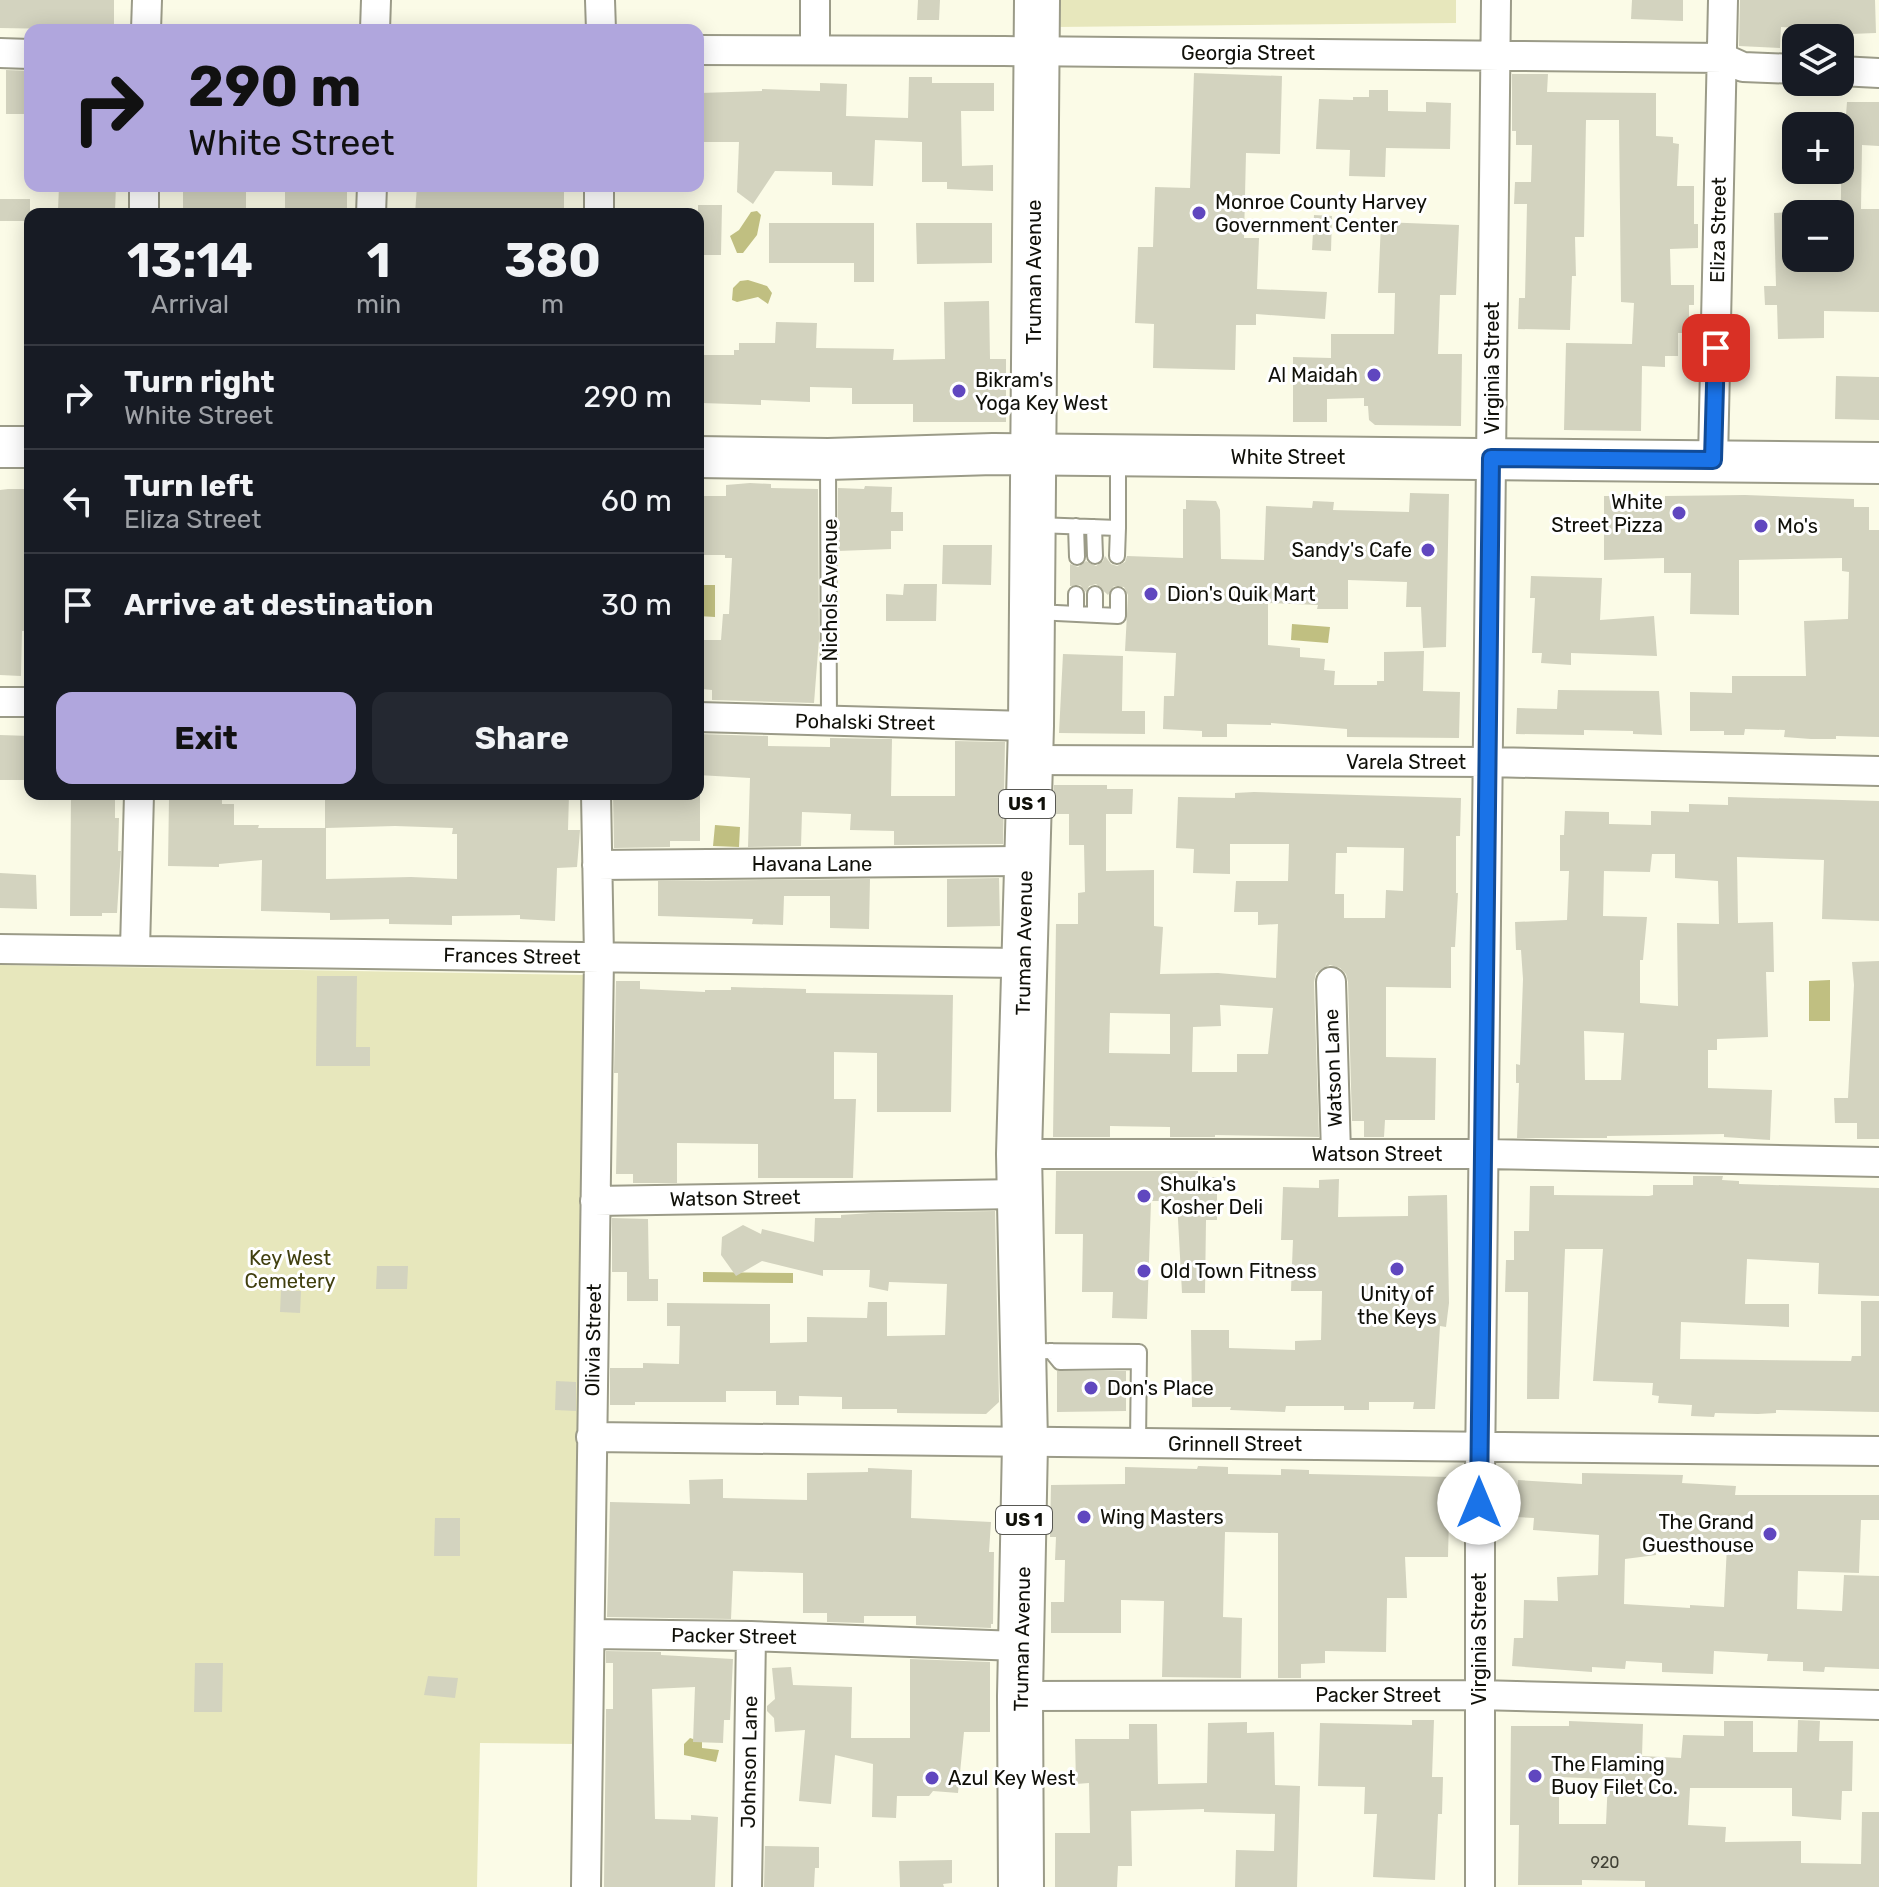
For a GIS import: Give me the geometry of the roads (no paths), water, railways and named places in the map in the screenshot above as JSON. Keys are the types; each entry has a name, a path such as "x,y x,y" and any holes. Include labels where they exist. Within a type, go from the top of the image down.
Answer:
{"main road":[{"name":"Truman Avenue","path":"1021,1887 1020,1696 1025,1443 1037,1351 1019,1174 1030,743 1037,0"}],"street":[{"path":"146,24 147,0"},
{"path":"375,24 376,0"},
{"path":"600,0 601,24"},
{"path":"815,0 815,49"},
{"name":"Virginia Street","path":"1480,1887 1480,1446 1496,0"},
{"name":"Eliza Street","path":"1713,460 1723,0"},
{"name":"Georgia Street","path":"704,50 1723,58 1743,67 1782,68"},
{"path":"0,53 24,54"},
{"path":"1854,72 1879,73"},
{"path":"0,447 24,447"},
{"name":"White Street","path":"704,457 828,459 1033,454 1879,463"},
{"path":"0,702 24,702"},
{"name":"Pohalski Street","path":"704,717 829,722 1030,743"},
{"name":"Varela Street","path":"1030,743 1488,762 1879,771"},
{"path":"135,949 139,800"},
{"name":"Olivia Street","path":"586,1887 599,957 596,800"},
{"name":"Havana Lane","path":"597,865 1026,861"},
{"name":"Frances Street","path":"0,949 1024,963"},
{"name":"Watson Lane","path":"1331,982 1336,1153"},
{"name":"Watson Street","path":"595,1201 1336,1153 1879,1162"},
{"name":"Grinnell Street","path":"591,1437 1879,1451"},
{"name":"Packer Street","path":"590,1634 751,1636 1021,1646"},
{"name":"Johnson Lane","path":"747,1887 751,1636"},
{"name":"Packer Street","path":"1020,1696 1478,1695 1879,1705"}],"lane":[{"path":"1117,556 1118,457"},
{"name":"Nichols Avenue","path":"828,459 829,722"},
{"path":"1032,525 1118,528"},
{"path":"1076,526 1077,557"},
{"path":"1094,527 1095,556"},
{"path":"1076,594 1076,614"},
{"path":"1095,594 1095,615"},
{"path":"1032,611 1118,616 1118,595"},
{"path":"1037,1351 1139,1352 1138,1444"}],"place":[{"name":"Monroe County Harvey Government Center","path":"1199,213"},
{"name":"Al Maidah","path":"1374,375"},
{"name":"Bikram's Yoga Key West","path":"959,391"},
{"name":"White Street Pizza","path":"1679,513"},
{"name":"Mo's","path":"1761,526"},
{"name":"Sandy's Cafe","path":"1428,550"},
{"name":"Dion's Quik Mart","path":"1151,594"},
{"name":"Shulka's Kosher Deli","path":"1144,1196"},
{"name":"Unity of the Keys","path":"1397,1269"},
{"name":"Old Town Fitness","path":"1144,1271"},
{"name":"Don's Place","path":"1091,1388"},
{"name":"Wing Masters","path":"1084,1517"},
{"name":"The Grand Guesthouse","path":"1770,1534"},
{"name":"The Flaming Buoy Filet Co.","path":"1535,1776"},
{"name":"Azul Key West","path":"932,1778"}],"park label":[{"name":"Key West Cemetery","path":"290,1270"}]}
